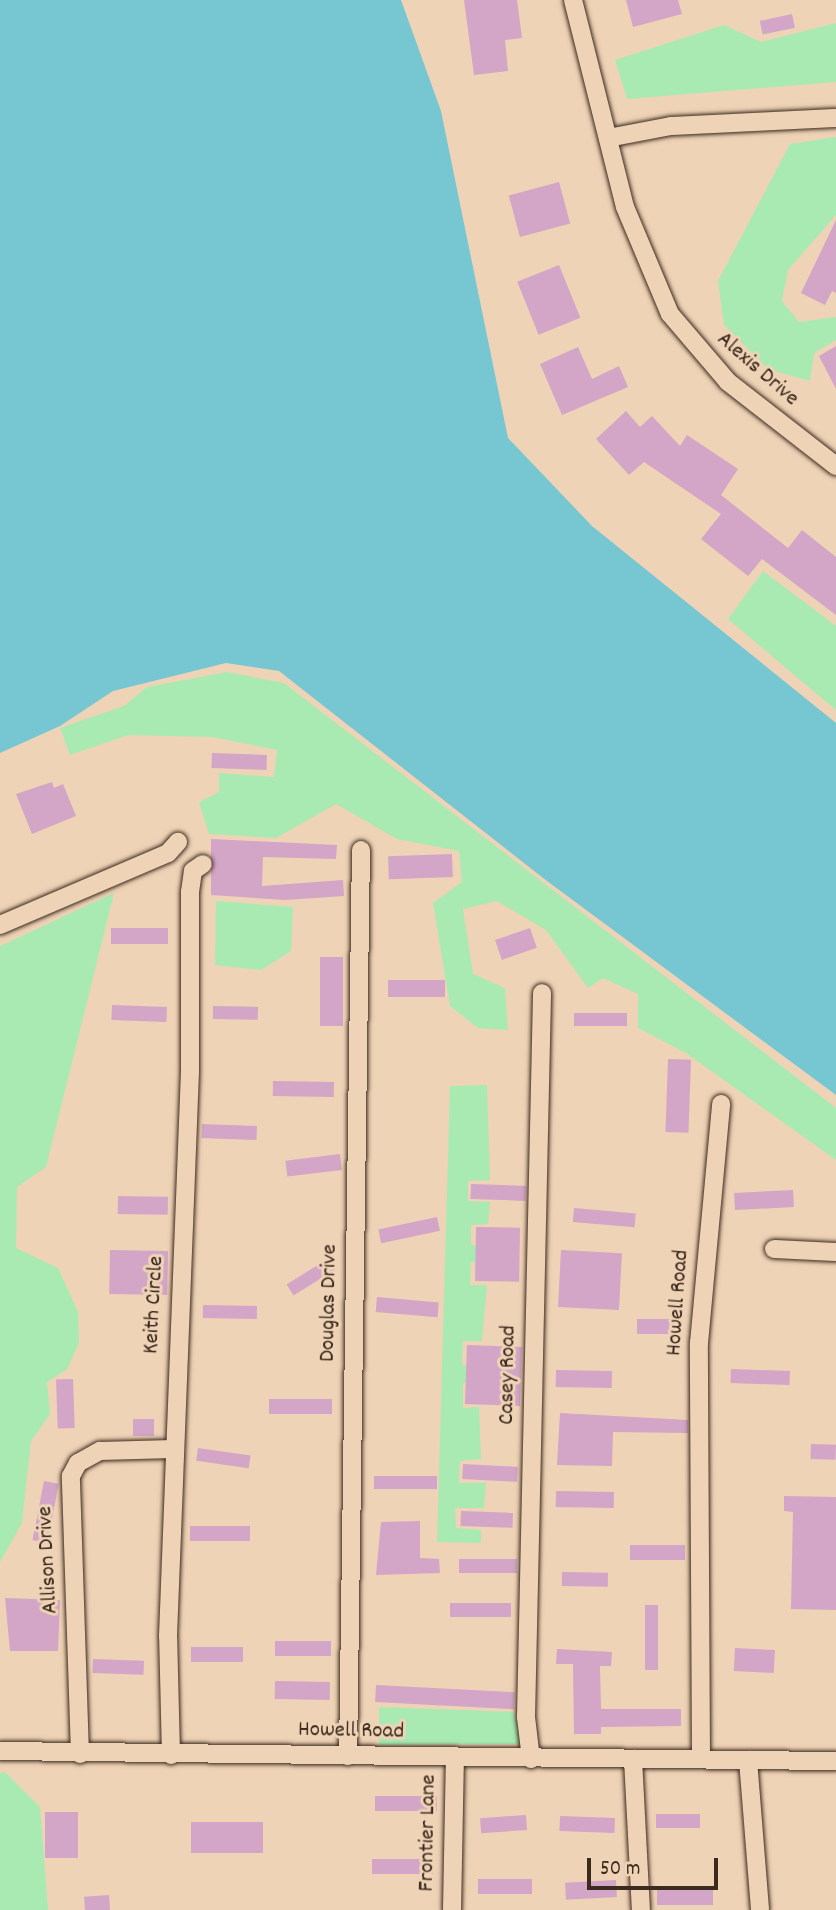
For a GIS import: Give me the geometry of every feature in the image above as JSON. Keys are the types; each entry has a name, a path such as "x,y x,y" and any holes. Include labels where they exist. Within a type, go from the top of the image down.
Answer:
{"street":[{"name":"Alexis Drive","path":"573,0 608,138 644,262 670,314 728,383 836,466"},
{"path":"608,138 671,126 836,118"},
{"path":"0,925 167,853 178,842"},
{"name":"Douglas Drive","path":"348,1756 361,850"},
{"name":"Keith Circle","path":"171,1755 173,1450 190,1072 190,892 193,871 203,864"},
{"name":"Casey Road","path":"531,1759 526,1717 542,993"},
{"name":"Howell Road","path":"701,1759 699,1343 721,1104"},
{"path":"774,1249 836,1252"},
{"name":"Allison Drive","path":"80,1754 71,1476 78,1463 100,1451 173,1450"},
{"name":"Howell Road","path":"0,1751 836,1761"},
{"name":"Frontier Lane","path":"452,1910 455,1757"},
{"path":"633,1759 641,1910"},
{"path":"748,1760 760,1910"}],"green space":[{"path":"836,23 836,82 627,99 615,60 724,25 761,42"},
{"path":"836,137 836,215 788,270 782,301 799,322 836,317 836,340 814,353 810,381 768,369 724,325 718,281 790,144"},
{"path":"763,571 836,626 836,710 728,619"},
{"path":"227,672 284,683 836,1108 836,1160 686,1053 638,1028 638,994 603,978 588,988 546,930 497,901 463,909 473,974 505,988 508,1030 478,1028 450,1006 433,903 462,882 459,851 397,839 336,804 276,838 209,834 199,802 219,792 219,773 274,777 277,750 212,737 128,735 70,755 60,728 124,706 147,687"},
{"path":"114,893 46,1167 17,1187 16,1248 58,1268 78,1312 79,1343 67,1369 47,1382 50,1414 31,1441 22,1523 0,1562 0,946"},
{"path":"216,901 293,907 291,951 261,970 215,965"},
{"path":"487,1085 490,1180 468,1181 468,1201 490,1202 488,1224 471,1225 471,1245 486,1246 486,1263 471,1262 470,1285 487,1285 482,1341 463,1341 462,1365 480,1366 480,1382 463,1383 463,1408 479,1407 481,1459 460,1461 459,1483 486,1483 484,1508 455,1508 456,1528 481,1530 481,1543 437,1542 450,1086"},
{"path":"379,1707 514,1712 523,1744 379,1745"},
{"path":"5,1772 40,1807 48,1910 0,1910 0,1773"}],"water":[{"path":"0,0 401,0 441,111 508,438 592,526 836,723 836,1095 547,881 279,671 226,663 113,691 60,726 0,753"}],"building":[{"path":"464,0 517,0 522,38 505,40 508,71 474,75"},
{"path":"626,0 678,0 682,14 633,27"},
{"path":"792,14 795,28 763,35 760,21"},
{"path":"559,182 570,224 520,237 509,195"},
{"path":"836,220 836,293 832,291 825,305 801,293"},
{"path":"559,265 580,318 539,335 517,282"},
{"path":"836,346 836,389 819,356"},
{"path":"578,347 592,379 619,366 628,387 562,415 540,364"},
{"path":"626,411 640,427 652,416 680,446 687,435 738,469 721,495 788,548 802,530 836,557 836,615 762,559 748,576 701,539 721,514 644,462 629,475 596,439"},
{"path":"212,753 267,755 266,770 211,768"},
{"path":"52,782 54,788 63,784 76,816 32,834 16,794"},
{"path":"211,839 337,845 336,859 263,857 262,886 343,880 344,896 285,900 211,895"},
{"path":"452,854 453,877 389,879 388,856"},
{"path":"111,928 168,928 168,944 111,944"},
{"path":"530,928 537,948 502,960 495,940"},
{"path":"320,957 343,957 343,1026 320,1026"},
{"path":"388,980 445,980 445,997 388,997"},
{"path":"112,1005 167,1007 166,1022 111,1020"},
{"path":"213,1006 258,1007 258,1020 213,1019"},
{"path":"574,1013 627,1013 627,1026 574,1026"},
{"path":"668,1059 691,1060 688,1133 665,1132"},
{"path":"273,1081 334,1082 334,1097 273,1096"},
{"path":"202,1124 257,1126 256,1140 202,1138"},
{"path":"340,1154 342,1170 287,1177 285,1161"},
{"path":"471,1184 526,1186 525,1201 470,1199"},
{"path":"793,1190 794,1207 735,1210 734,1193"},
{"path":"118,1196 168,1197 168,1215 118,1214"},
{"path":"574,1208 636,1213 635,1227 573,1222"},
{"path":"437,1217 440,1231 381,1243 378,1229"},
{"path":"476,1227 520,1228 519,1282 475,1281"},
{"path":"110,1250 168,1251 167,1295 109,1294"},
{"path":"561,1250 622,1253 619,1310 558,1307"},
{"path":"329,1258 336,1269 293,1296 287,1284"},
{"path":"377,1297 439,1302 437,1317 376,1312"},
{"path":"203,1305 257,1306 257,1319 203,1318"},
{"path":"637,1319 681,1319 681,1334 637,1334"},
{"path":"467,1345 522,1347 520,1406 465,1404"},
{"path":"731,1369 790,1371 789,1385 731,1383"},
{"path":"556,1370 612,1371 612,1388 556,1387"},
{"path":"73,1379 75,1428 58,1429 56,1380"},
{"path":"269,1399 332,1399 332,1414 269,1414"},
{"path":"560,1413 688,1420 688,1433 613,1432 612,1466 557,1465"},
{"path":"133,1419 154,1419 154,1436 133,1436"},
{"path":"811,1444 836,1445 835,1460 810,1459"},
{"path":"198,1448 250,1455 249,1468 196,1461"},
{"path":"463,1464 518,1467 517,1482 462,1479"},
{"path":"374,1476 437,1476 437,1489 374,1489"},
{"path":"44,1481 59,1484 47,1543 33,1540"},
{"path":"556,1491 614,1492 614,1508 556,1507"},
{"path":"784,1496 836,1497 836,1610 791,1609 793,1512 784,1511"},
{"path":"461,1511 513,1513 512,1528 460,1526"},
{"path":"420,1521 420,1558 439,1559 440,1573 376,1575 381,1522"},
{"path":"190,1526 250,1526 250,1541 190,1541"},
{"path":"630,1545 685,1545 685,1560 630,1560"},
{"path":"459,1559 517,1559 517,1573 459,1573"},
{"path":"562,1572 608,1573 608,1587 562,1586"},
{"path":"5,1598 60,1600 58,1651 10,1651"},
{"path":"450,1603 511,1603 511,1617 450,1617"},
{"path":"645,1605 658,1605 658,1670 645,1670"},
{"path":"275,1641 331,1641 331,1656 275,1656"},
{"path":"191,1647 243,1647 243,1662 191,1662"},
{"path":"735,1648 775,1650 774,1673 734,1671"},
{"path":"557,1649 612,1652 611,1666 600,1666 601,1709 681,1709 681,1726 601,1727 601,1734 574,1734 573,1664 556,1664"},
{"path":"93,1659 144,1661 143,1675 93,1673"},
{"path":"275,1681 330,1682 330,1700 275,1699"},
{"path":"376,1685 515,1692 514,1709 375,1702"},
{"path":"375,1796 437,1796 437,1811 375,1811"},
{"path":"45,1812 78,1812 78,1858 45,1858"},
{"path":"656,1814 700,1814 700,1828 656,1828"},
{"path":"526,1815 527,1830 481,1833 480,1818"},
{"path":"560,1816 615,1818 614,1833 559,1831"},
{"path":"191,1822 263,1822 263,1853 191,1853"},
{"path":"372,1859 433,1859 433,1874 372,1874"},
{"path":"478,1879 532,1879 532,1894 478,1894"},
{"path":"616,1880 617,1897 566,1900 565,1883"},
{"path":"657,1889 713,1889 713,1905 657,1905"},
{"path":"109,1895 110,1910 85,1910 84,1897"}]}
